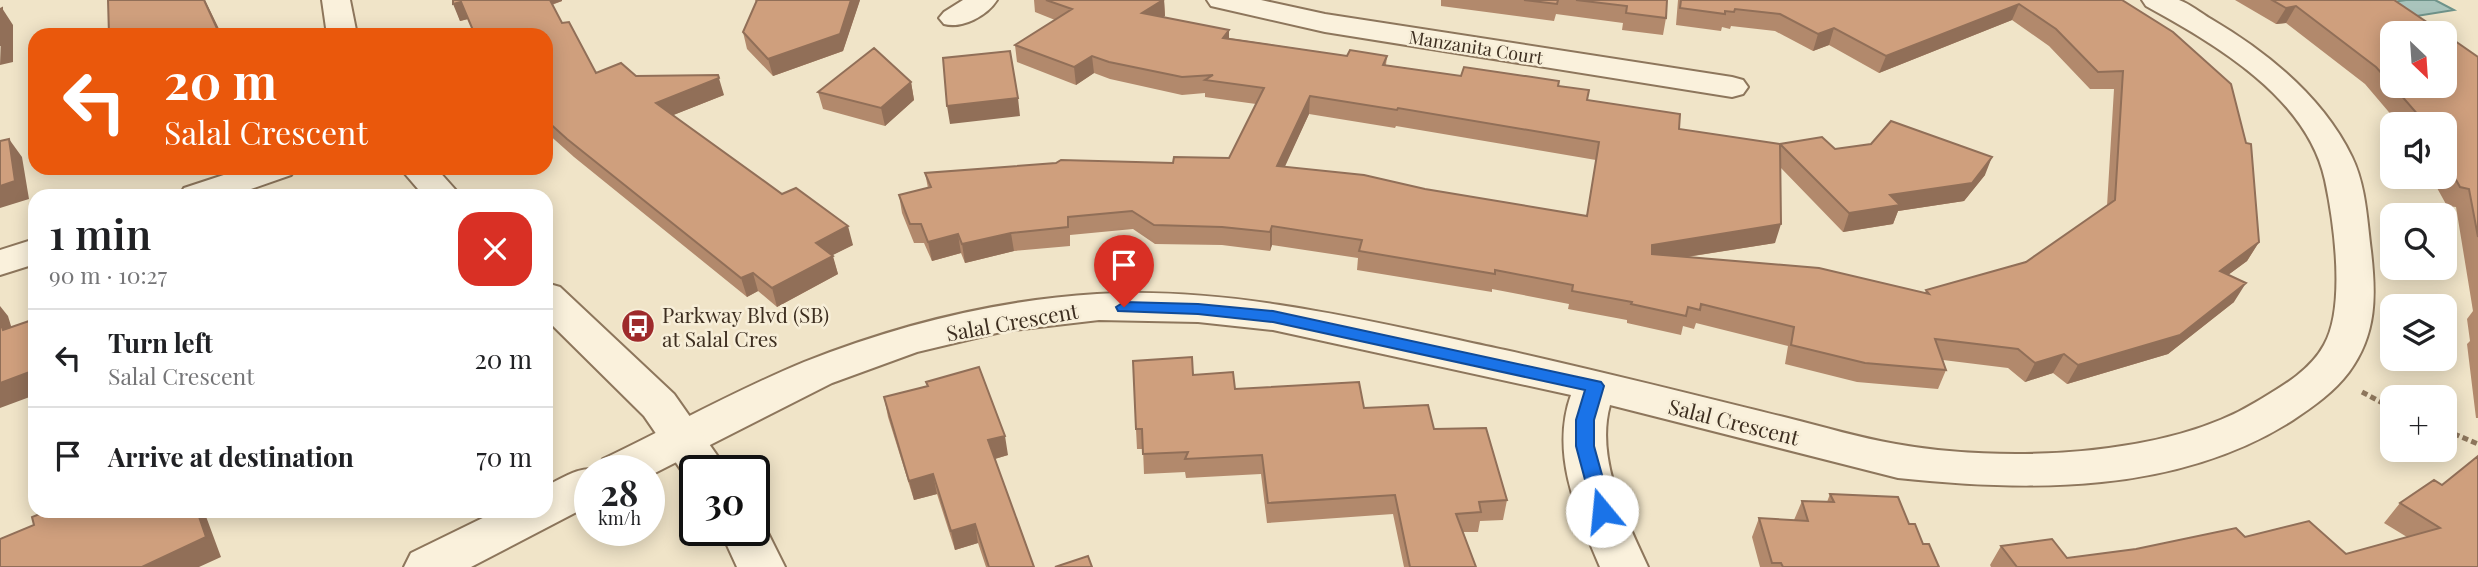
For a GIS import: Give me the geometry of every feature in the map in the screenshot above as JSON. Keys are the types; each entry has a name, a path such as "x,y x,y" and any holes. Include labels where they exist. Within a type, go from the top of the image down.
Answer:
{"street":[{"path":"336,0 341,28"},
{"path":"954,18 983,0"},
{"name":"Manzanita Court","path":"1221,0 1325,23 1732,87"},
{"name":"Salal Crescent","path":"665,461 694,454 817,373 907,341 1004,318 1099,307 1198,309 1273,317 1595,386 1873,456 1948,467 1999,470 2065,468 2174,453 2247,428 2278,412 2328,370 2340,354 2350,331 2355,275 2344,184 2323,133 2300,105 2232,47 2156,0"},
{"path":"218,189 258,175"},
{"path":"424,175 436,189"},
{"path":"0,263 28,253"},
{"path":"553,303 659,405 694,454"},
{"path":"1595,386 1585,420 1585,446 1594,487 1610,536 1624,567"},
{"path":"553,504 574,493"},
{"path":"428,567 525,518"},
{"path":"751,546 761,567"}],"path":[{"path":"2457,435 2478,444"}],"water":[{"path":"2406,0 2435,0 2454,10 2398,19 2372,5"}],"building":[{"path":"108,0 204,0 217,28 109,28"},
{"path":"453,0 550,0 562,23 569,22 596,73 621,63 636,76 718,75 719,78 656,103 782,194 796,188 848,226 816,243 833,256 772,288 753,273 741,278 553,126 553,28 472,28 461,2 453,4"},
{"path":"757,0 851,0 840,34 768,59 743,32"},
{"path":"1046,0 1163,0 1142,13 1229,30 1223,38 1347,56 1350,50 1387,56 1383,65 1461,76 1464,67 1559,81 1558,86 1589,90 1587,100 1680,114 1679,129 1780,144 1781,224 1652,245 1652,254 1819,268 1929,294 1926,290 2026,262 2115,200 2123,71 2098,72 2056,29 2019,4 1886,56 1834,28 1818,34 1780,14 1735,9 1734,12 1725,11 1725,14 1680,8 1681,0 2122,0 2173,32 2231,84 2246,143 2251,144 2259,242 2220,271 2246,283 2180,335 2078,365 2064,354 2035,363 2018,349 1935,339 1946,370 1865,363 1791,345 1794,327 1701,304 1700,310 1688,307 1686,316 1631,304 1632,302 1572,291 1573,285 1495,270 1495,274 1359,251 1362,240 1272,226 1270,232 1154,225 1132,211 1068,217 1068,227 1011,233 962,244 958,234 928,242 921,224 910,224 899,195 931,187 925,173 1056,163 1061,160 1173,163 1174,157 1229,158 1264,88 1205,80 1213,75 1182,77 1092,56 1074,67 1015,45 1072,9","holes":["1310,96 1397,110 1398,108 1599,142 1587,216 1425,189 1364,175 1277,166"]},
{"path":"1524,0 1558,0 1557,4"},
{"path":"1576,0 1667,0 1666,18 1626,13 1627,6"},
{"path":"2272,0 2394,0 2425,21 2380,21 2380,72 2296,6 2286,8"},
{"path":"2,8 2,45 0,45 0,9"},
{"path":"2457,42 2478,57 2478,237 2469,189 2460,187 2457,182 2457,112 2416,112 2403,98 2457,98"},
{"path":"874,48 911,82 881,108 818,92"},
{"path":"1010,51 1018,98 947,106 943,58"},
{"path":"1891,121 1992,157 1972,183 1890,195 1900,205 1849,213 1780,144 1822,137 1835,149 1871,144"},
{"path":"9,139 15,181 0,186 0,141"},
{"path":"0,321 3,330 28,321 28,373 0,383"},
{"path":"1192,357 1193,375 1233,372 1235,389 1359,382 1364,408 1428,405 1434,429 1486,428 1507,500 1479,502 1481,512 1456,514 1476,567 1410,567 1395,495 1268,503 1262,455 1185,459 1188,452 1143,454 1142,429 1136,429 1133,361"},
{"path":"979,367 1005,436 988,440 1034,567 989,567 975,524 951,531 933,474 909,481 884,397 928,386 926,382"},
{"path":"2478,456 2478,567 2017,567 2001,546 2052,539 2067,558 2136,549 2236,528 2245,537 2309,521 2346,554 2440,528 2400,503 2434,480 2442,485"},
{"path":"1830,494 1898,497 1909,524 1915,524 1923,544 1929,544 1939,567 1783,567 1781,563 1772,563 1759,518 1808,521 1802,501 1834,502"},
{"path":"32,518 199,518 206,537 142,567 0,567 0,539 34,525"},
{"path":"1088,556 1092,567 1055,567"}],"place":[{"name":"Parkway Blvd (SB) at Salal Cres","path":"638,326"}],"route":[{"path":"1124,307 1198,309 1273,317 1595,386 1585,420 1585,446 1602,511"}]}
